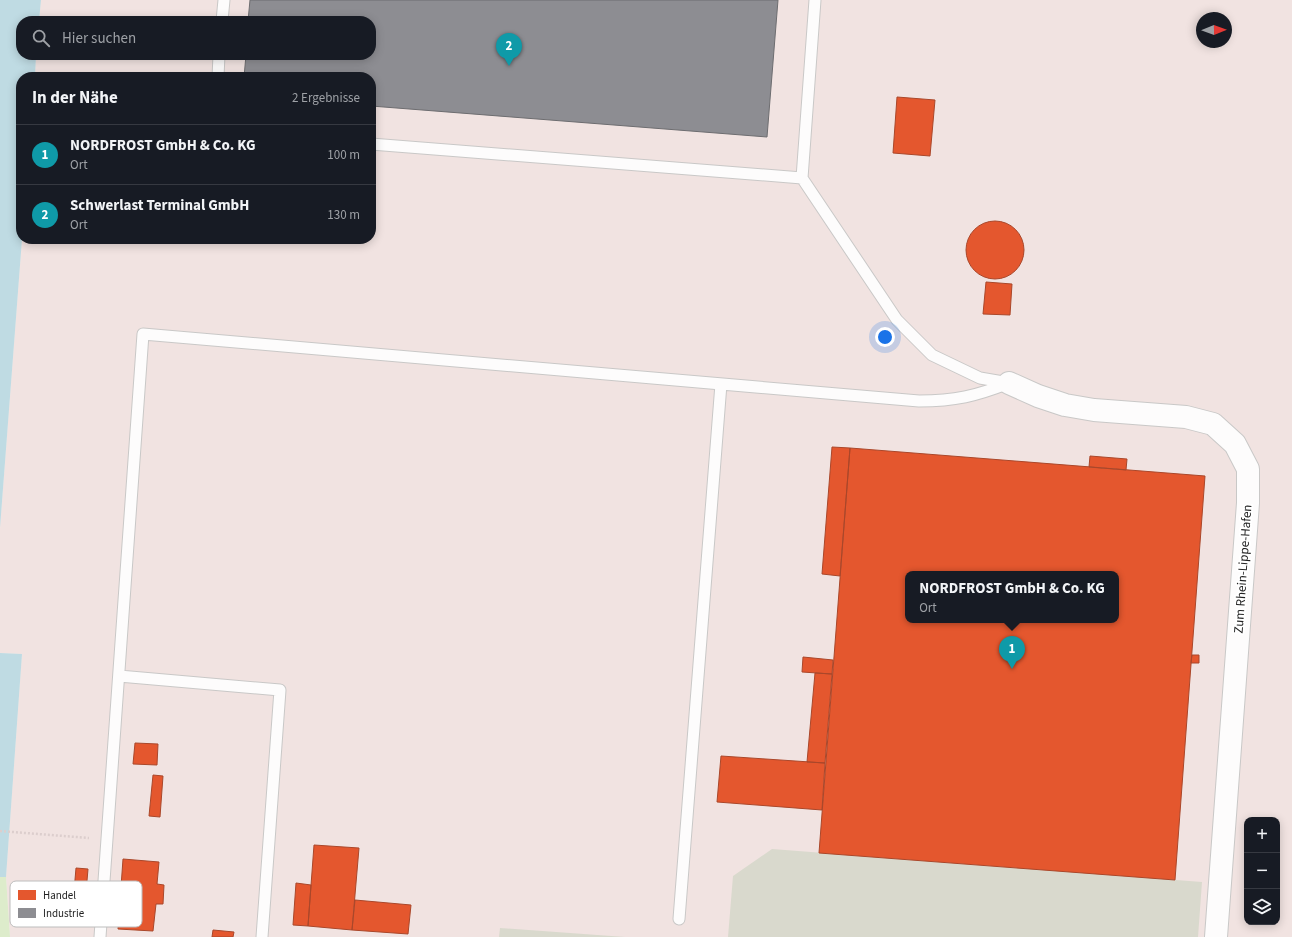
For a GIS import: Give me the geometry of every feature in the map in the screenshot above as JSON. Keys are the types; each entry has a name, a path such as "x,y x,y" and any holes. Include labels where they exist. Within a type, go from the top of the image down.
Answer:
{"street":[{"name":"Zum Rhein-Lippe-Hafen","path":"1009,383 1038,396 1065,405 1094,410 1186,417 1213,424 1235,444 1248,469 1248,503 1216,937"}],"lane":[{"path":"222,16 224,0"},
{"path":"815,0 802,178 897,320 932,355 980,378 1009,383"},
{"path":"218,72 219,60"},
{"path":"376,144 802,178"},
{"path":"105,881 143,334 721,384 944,401 964,398 1009,383"},
{"path":"679,918 721,384"},
{"path":"119,676 280,690 262,937"},
{"path":"100,937 101,927"}],"path":[{"path":"0,832 108,840"}],"shaded area":[{"path":"41,0 1292,0 1292,937 10,937 6,877 22,654 0,653 0,528 22,244 376,244 376,72 35,72 36,60 376,60 376,16 39,16"},
{"path":"772,849 1202,882 1198,937 728,937 733,876"},
{"path":"500,928 625,937 499,937"}],"green space":[{"path":"0,877 6,877 10,937 0,937"}],"water":[{"path":"0,0 41,0 39,16 16,16 16,60 36,60 35,72 16,72 16,244 22,244 0,528"},
{"path":"0,653 22,654 6,877 0,877"}],"building: Handel":[{"path":"897,97 935,100 930,156 893,153"},
{"path":"989,221 1001,221 1016,229 1024,244 1024,256 1016,271 1001,279 989,279 974,271 966,256 966,244 974,229"},
{"path":"986,282 1012,284 1010,315 983,314"},
{"path":"832,447 850,448 840,576 822,574"},
{"path":"850,448 1205,476 1175,880 819,853"},
{"path":"1090,456 1127,459 1126,470 1089,467"},
{"path":"1192,655 1199,655 1199,663 1191,663"},
{"path":"803,657 833,660 832,674 802,672"},
{"path":"815,673 832,674 825,763 807,762"},
{"path":"135,743 158,744 157,765 133,764"},
{"path":"721,756 825,763 822,810 717,802"},
{"path":"153,775 163,776 160,817 149,816"},
{"path":"314,845 359,848 352,930 308,926"},
{"path":"123,859 159,862 157,884 164,885 163,904 156,904 153,931 118,929 118,927 142,927 142,881 121,881"},
{"path":"76,868 88,869 87,881 75,881"},
{"path":"296,883 311,885 308,926 293,925"},
{"path":"355,900 411,905 408,934 352,930"},
{"path":"213,930 234,932 233,937 212,937"}],"building: Industrie":[{"path":"250,0 778,0 767,137 376,106 376,72 244,72 246,60 376,60 376,16 248,16"}],"place":[{"name":"Schwerlast Terminal GmbH","path":"509,66"},
{"name":"NORDFROST GmbH & Co. KG","path":"1012,669"}]}
